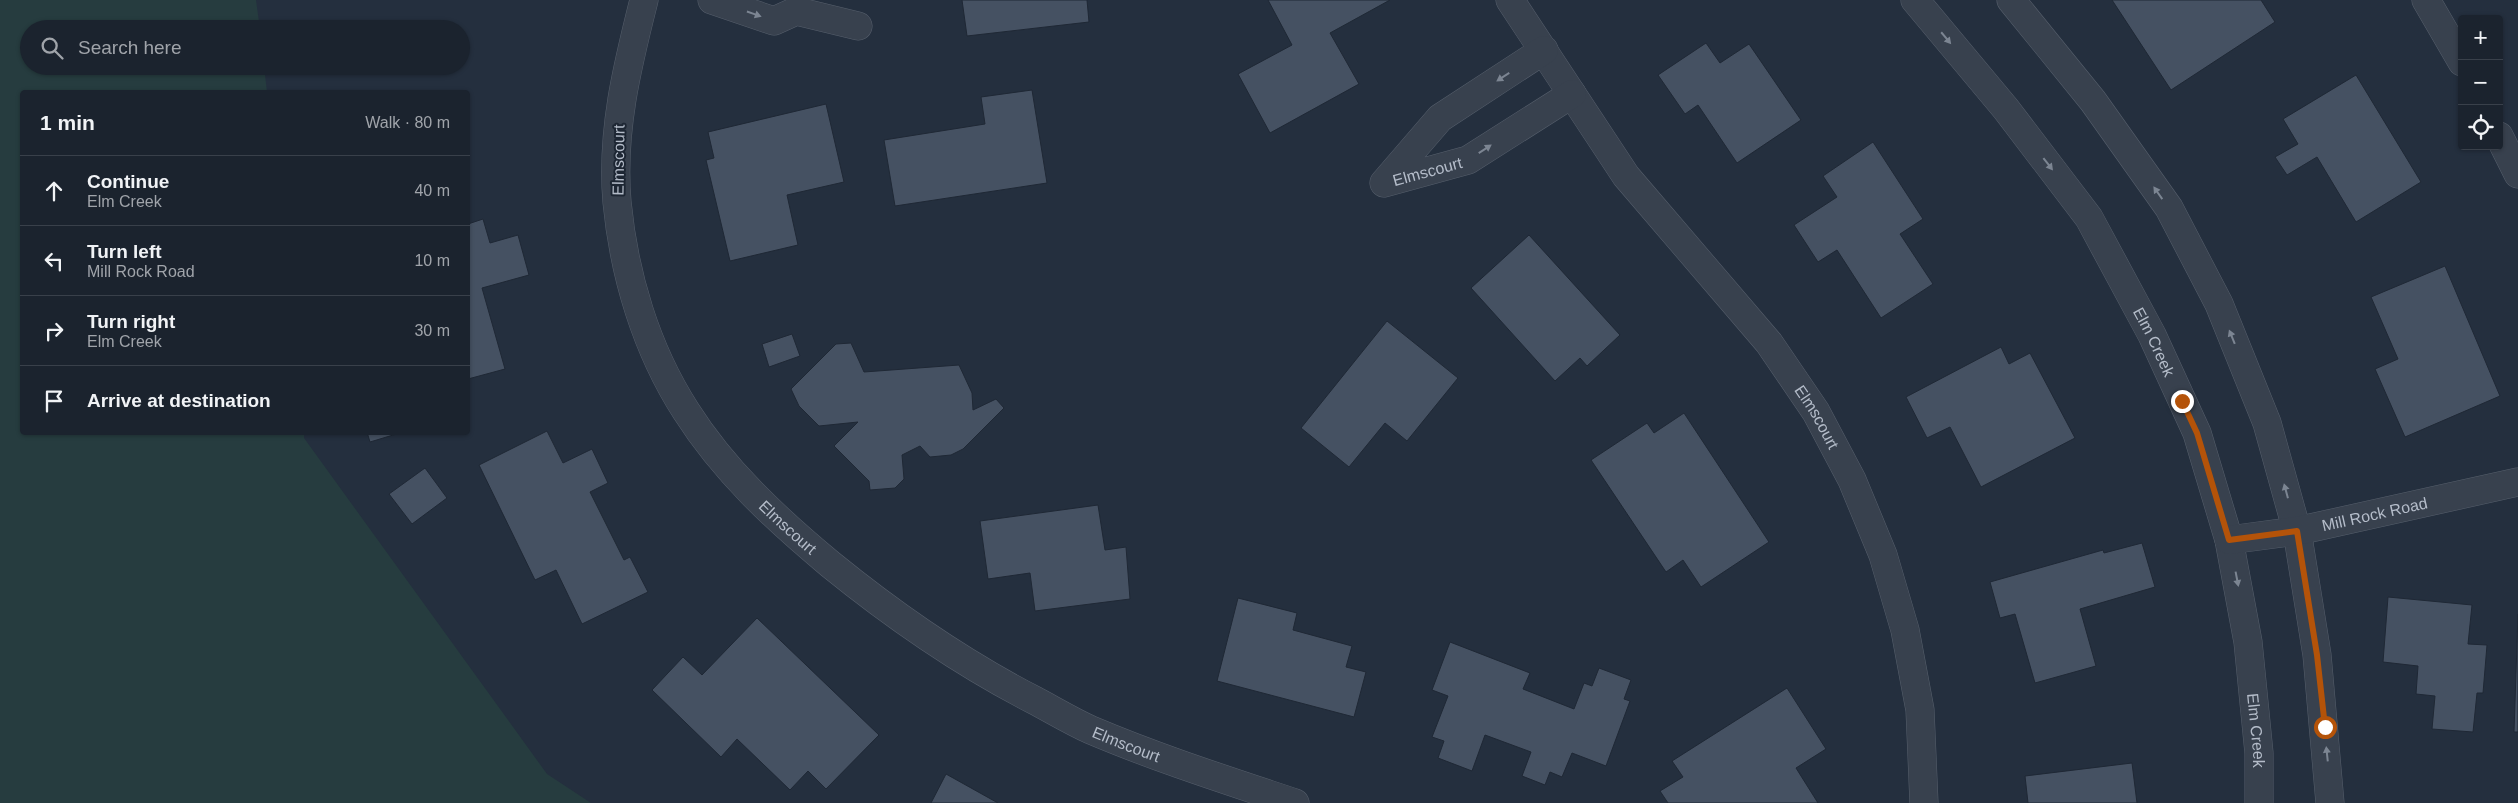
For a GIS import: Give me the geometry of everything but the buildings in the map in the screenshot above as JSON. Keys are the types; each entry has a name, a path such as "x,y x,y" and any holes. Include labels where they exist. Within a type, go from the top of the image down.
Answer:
{"street":[{"name":"Elmscourt","path":"644,0 629,58 619,114 616,152 617,200 623,248 633,294 662,368 685,410 712,449 744,486 794,535 886,610 984,674 1088,729 1198,771 1294,803"},
{"path":"712,0 774,21 793,6 858,26"},
{"name":"Elmscourt","path":"1510,0 1626,176 1768,343 1816,412 1852,480 1883,555 1905,630 1920,710 1924,803"},
{"name":"Elm Creek","path":"1915,0 2006,109 2089,218 2152,335 2197,433 2229,540 2248,642 2259,753 2259,803"},
{"path":"2011,0 2093,101 2169,208 2219,304 2267,423 2297,531 2317,655 2330,803"},
{"path":"2426,0 2461,60"},
{"name":"Elmscourt","path":"1544,50 1440,118 1384,183 1468,160 1572,94"},
{"path":"2503,144 2518,174"},
{"name":"Mill Rock Road","path":"2229,540 2297,531 2518,482"}],"green space":[{"path":"0,0 256,0 259,20 20,20 20,75 265,75 267,90 20,90 20,435 304,435 304,438 547,774 591,803 0,803"}],"route":[{"path":"2182,401 2197,433 2229,540 2297,531 2317,655 2325,727"}]}
